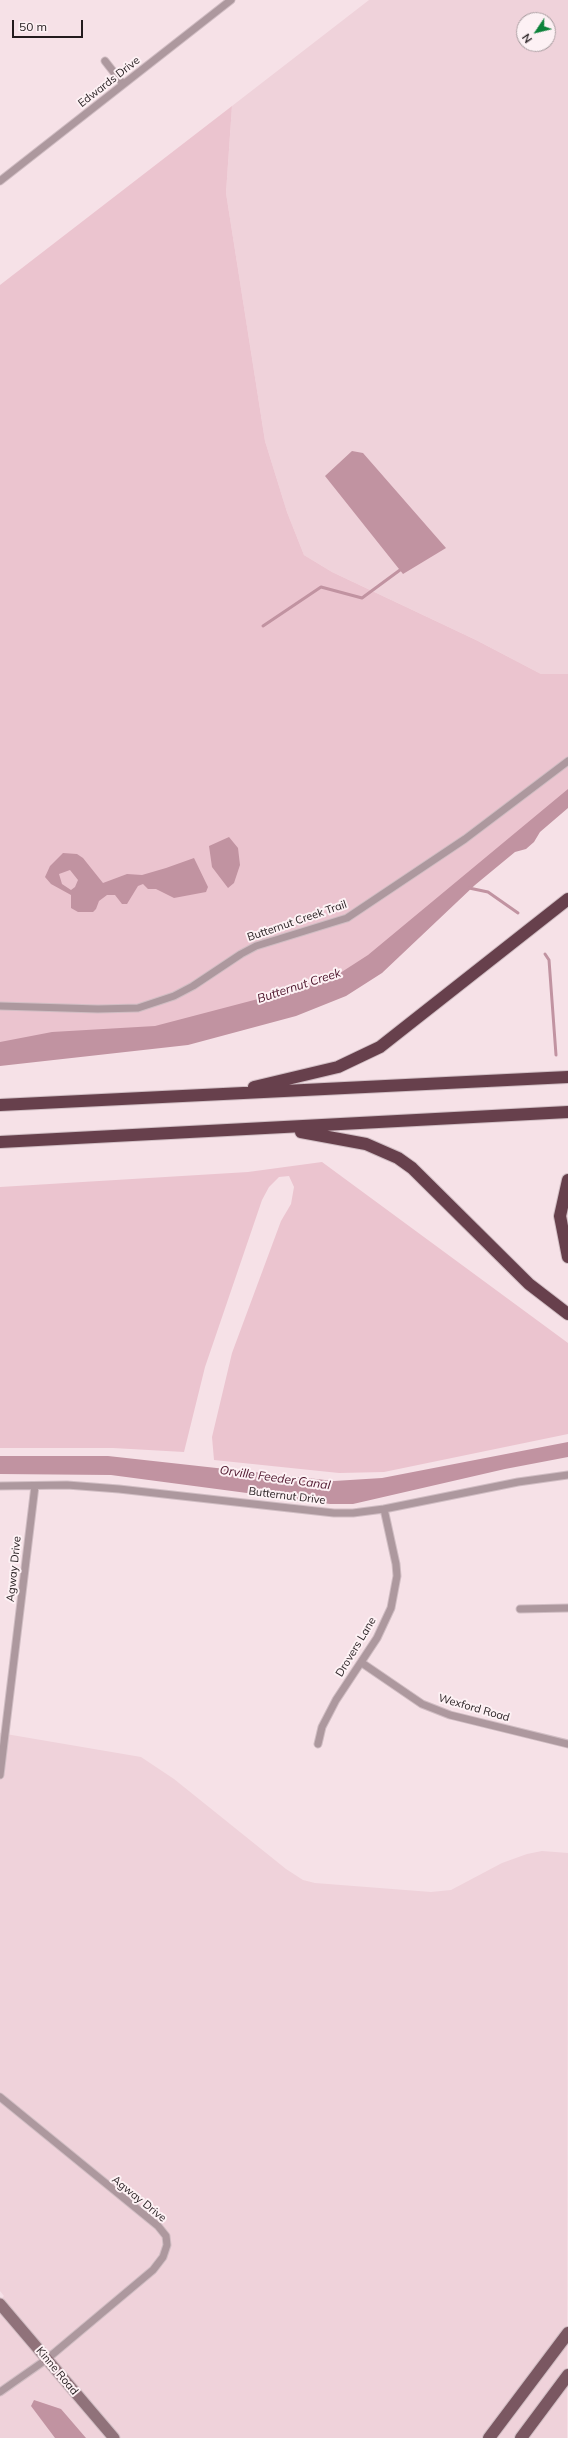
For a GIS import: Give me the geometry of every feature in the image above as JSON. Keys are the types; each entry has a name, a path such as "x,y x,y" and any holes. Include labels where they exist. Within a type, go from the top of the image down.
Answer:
{"highway":[{"path":"225,1093 318,1073 338,1067 380,1047 568,899"},
{"path":"0,1105 225,1093 316,1091 568,1077"},
{"path":"0,1142 276,1129 568,1112"},
{"path":"276,1129 351,1140 366,1144 398,1158 421,1175 528,1284 568,1314"},
{"path":"568,1180 560,1216 568,1257"}],"main road":[{"path":"490,2438 568,2333"},
{"path":"521,2438 568,2375"}],"street":[{"name":"Edwards Drive","path":"0,181 231,0"},
{"path":"105,61 123,84"},
{"name":"Butternut Creek Trail","path":"0,1006 98,1009 138,1008 174,996 193,986 241,954 256,946 347,918 465,839 568,761"},
{"name":"Butternut Drive","path":"0,1486 119,1489 334,1513 384,1509 518,1482 568,1475"},
{"name":"Agway Drive","path":"0,1775 35,1486"},
{"name":"Drovers Lane","path":"318,1744 322,1727 336,1700 362,1663 376,1638 394,1597 396,1564 384,1509"},
{"path":"520,1609 568,1608"},
{"name":"Wexford Road","path":"362,1663 422,1704 450,1715 568,1744"},
{"name":"Agway Drive","path":"0,2097 158,2226 166,2236 167,2245 163,2257 153,2270 47,2359"},
{"name":"Kinne Road","path":"0,2304 114,2438"},
{"path":"0,2392 47,2359"}],"shaded area":[{"path":"369,0 568,0 568,674 541,674 476,640 332,572 304,555 287,512 265,441 226,193 232,106"},
{"path":"232,106 226,193 265,441 287,512 304,555 332,572 476,640 541,674 568,674 568,799 346,981 186,1032 0,1054 0,285"},
{"path":"322,1162 568,1343 568,1434 384,1472 339,1473 214,1460 212,1437 232,1353 281,1221 291,1204 294,1187 289,1176 279,1177 269,1187 262,1200 205,1367 184,1452 113,1448 0,1448 0,1187 248,1172"},
{"path":"0,1733 141,1757 174,1779 286,1869 303,1880 315,1883 431,1892 451,1890 502,1863 527,1854 542,1851 568,1853 567,2438 0,2438 0,2300 4,2296 0,2291"}],"water":[{"path":"352,451 363,453 446,548 403,574 325,476"},
{"path":"568,789 568,808 540,832 534,842 526,849 515,852 475,885 382,973 346,996 296,1016 188,1045 0,1066 0,1042 52,1032 155,1026 319,983 337,975 368,955"},
{"path":"229,837 238,848 240,865 234,883 228,888 212,867 209,846"},
{"path":"63,853 77,854 83,858 103,883 127,874 142,875 194,858 208,887 206,892 174,898 156,889 148,889 143,884 138,886 127,904 122,904 115,895 107,895 99,901 93,912 78,912 71,908 71,895 51,884 45,877 50,866","holes":["70,870 78,880 75,887 71,890 62,884 59,874"]},
{"name":"Orville Feeder Canal","path":"568,1442 568,1457 505,1469 353,1504 330,1504 111,1475 0,1474 0,1456 108,1456 334,1481 382,1478"},
{"path":"34,2400 61,2409 86,2438 55,2438 31,2406"}],"waterway":[{"path":"263,626 321,587 362,598 400,570"},
{"path":"469,888 488,892 518,913"},
{"path":"545,954 549,960 556,1055"}],"water label":[{"name":"Butternut Creek","path":"299,986"}]}
